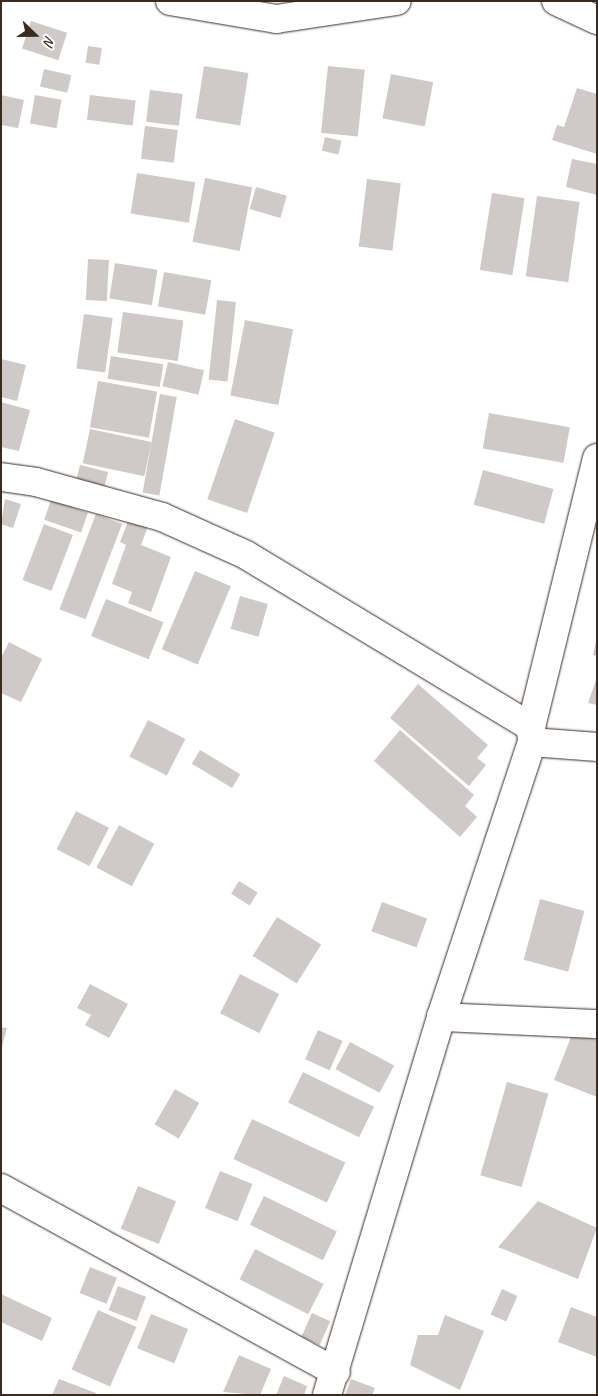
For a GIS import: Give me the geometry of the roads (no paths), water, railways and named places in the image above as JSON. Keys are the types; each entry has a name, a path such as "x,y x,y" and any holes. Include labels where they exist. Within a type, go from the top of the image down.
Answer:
{"street":[{"path":"170,1 276,19 397,1"},
{"path":"556,1 597,20"},
{"path":"1,1188 332,1383 441,1018 531,734 597,458"},
{"path":"1,477 36,482 162,517 246,555 531,734 597,747"},
{"path":"441,1018 597,1024"}]}
